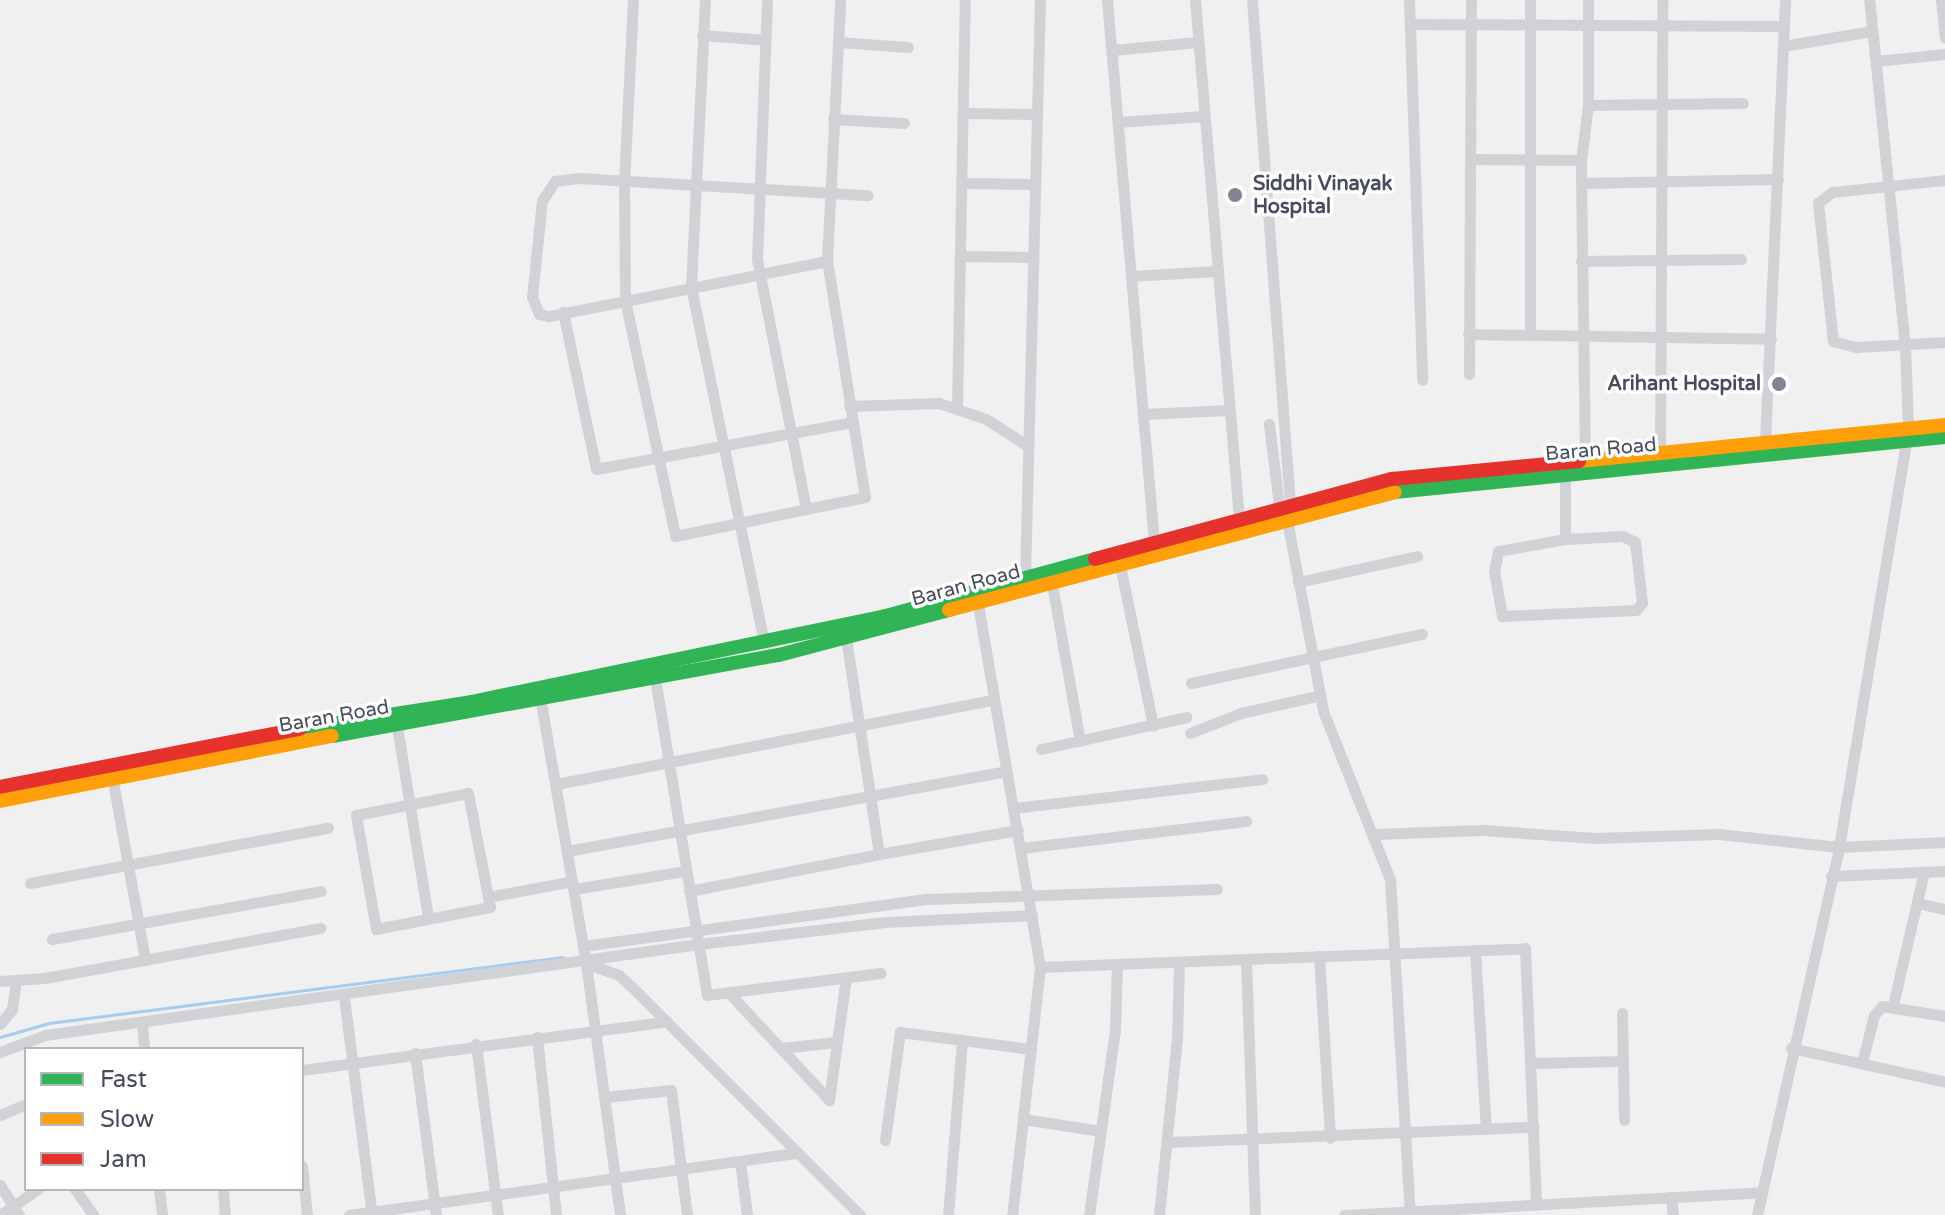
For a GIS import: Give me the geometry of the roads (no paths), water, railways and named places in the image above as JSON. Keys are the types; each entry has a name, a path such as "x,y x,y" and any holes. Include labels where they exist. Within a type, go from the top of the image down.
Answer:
{"main road":[{"name":"Baran Road","path":"0,796 246,738 655,678 846,638 1411,488 1907,435 1945,425"},
{"name":"Baran Road","path":"0,796 397,726 882,617 1284,504 1430,473 1765,442 1907,435 1945,437"}],"street":[{"path":"633,0 624,182 625,300 675,536 865,497 827,261 840,0"},
{"path":"705,0 692,185 691,287 726,444 764,643"},
{"path":"767,0 758,188 758,276 806,509"},
{"path":"957,407 965,0"},
{"path":"1025,576 1040,0"},
{"path":"1107,0 1154,542"},
{"path":"1195,0 1239,519"},
{"path":"1252,0 1284,504"},
{"path":"1409,0 1422,380"},
{"path":"1469,374 1471,0"},
{"path":"1530,0 1530,335"},
{"path":"1585,459 1581,160 1588,105 1588,0"},
{"path":"1660,454 1662,0"},
{"path":"1765,442 1785,0"},
{"path":"1757,1215 1791,1048 1839,847 1907,435 1905,346 1869,0"},
{"path":"1941,0 1945,38"},
{"path":"1410,24 1784,26"},
{"path":"1783,46 1872,31"},
{"path":"702,35 765,40"},
{"path":"838,42 908,47"},
{"path":"1112,50 1198,42"},
{"path":"1876,61 1945,54"},
{"path":"1588,105 1743,103"},
{"path":"963,113 1037,114"},
{"path":"1118,122 1204,116"},
{"path":"833,119 904,123"},
{"path":"1471,159 1581,160"},
{"path":"827,261 563,312 539,314 532,297 546,189 567,178 867,195"},
{"path":"1583,183 1661,178 1778,179"},
{"path":"1945,180 1832,192 1818,200 1831,338 1842,346 1905,346 1945,342"},
{"path":"962,183 1035,184"},
{"path":"961,256 1033,257"},
{"path":"1581,261 1660,257 1741,259"},
{"path":"1131,276 1217,271"},
{"path":"563,312 596,469 852,422"},
{"path":"1468,334 1771,339"},
{"path":"849,406 927,402 957,407 1000,425 1028,446"},
{"path":"1143,414 1229,410"},
{"path":"1269,424 1284,504"},
{"path":"1565,473 1565,539"},
{"path":"1287,520 1320,695 1345,773 1374,834 1390,879 1397,953 1410,1214"},
{"path":"1622,536 1635,542 1642,603 1636,610 1502,616 1494,571 1498,551 1565,539 1622,536"},
{"path":"1298,582 1417,556"},
{"path":"1120,565 1153,726"},
{"path":"1052,584 1080,741"},
{"path":"978,604 1040,967 1012,1215"},
{"path":"1191,683 1312,654 1422,634"},
{"path":"846,638 879,854"},
{"path":"655,678 666,760 707,995 881,973"},
{"path":"539,694 597,1029 620,1215"},
{"path":"1190,733 1241,713 1320,695"},
{"path":"556,784 666,760 861,727 994,700"},
{"path":"1041,749 1187,717"},
{"path":"397,726 428,918"},
{"path":"567,851 679,834 1006,771"},
{"path":"112,776 145,960"},
{"path":"1013,808 1262,779"},
{"path":"468,793 488,897 490,907 376,929 356,815 468,793"},
{"path":"1021,848 1246,821"},
{"path":"30,883 129,860 328,828"},
{"path":"689,891 1018,830"},
{"path":"1374,834 1718,834 1839,847 1945,842"},
{"path":"488,897 685,871"},
{"path":"1831,876 1945,871"},
{"path":"1893,1005 1924,872"},
{"path":"583,946 928,899 1217,889"},
{"path":"52,939 321,891"},
{"path":"1918,903 1945,909"},
{"path":"0,1052 45,1035 344,997 699,944 886,922 1032,915"},
{"path":"0,981 145,960 320,928"},
{"path":"1040,967 1525,948 1536,1205"},
{"path":"1475,950 1486,1129"},
{"path":"1319,956 1330,1138"},
{"path":"1246,959 1255,1215"},
{"path":"586,963 619,975 798,1153 849,1210 860,1215"},
{"path":"1159,1215 1169,1142 1179,963"},
{"path":"1089,1215 1101,1131 1117,964"},
{"path":"728,992 829,1100 846,977"},
{"path":"0,1024 12,1009 16,981"},
{"path":"344,997 371,1214"},
{"path":"1862,1063 1874,1015 1882,1006 1893,1005 1945,1016"},
{"path":"1622,1013 1624,1120"},
{"path":"304,1070 476,1044 667,1021"},
{"path":"142,1024 144,1047"},
{"path":"885,1140 900,1032 1031,1049"},
{"path":"45,1035 48,1047"},
{"path":"537,1037 556,1215"},
{"path":"948,1215 962,1040"},
{"path":"782,1048 837,1042"},
{"path":"476,1044 498,1215"},
{"path":"1791,1048 1945,1082"},
{"path":"415,1053 435,1209"},
{"path":"1532,1063 1623,1061"},
{"path":"605,1097 671,1090 687,1215"},
{"path":"0,1115 24,1105"},
{"path":"1023,1119 1101,1131"},
{"path":"1169,1142 1330,1138 1534,1127"},
{"path":"349,1215 435,1209 496,1195 798,1153"},
{"path":"740,1161 747,1215"},
{"path":"0,1185 16,1211"},
{"path":"304,1186 307,1215"},
{"path":"0,1215 16,1211 36,1191"},
{"path":"76,1191 93,1215"},
{"path":"159,1191 162,1215"},
{"path":"223,1191 225,1215"},
{"path":"1344,1215 1491,1211 1536,1205 1563,1209 1620,1200 1762,1192"},
{"path":"1671,1197 1673,1215"},
{"path":"1620,1200 1621,1215"}],"waterway":[{"path":"0,1037 49,1023 563,957"}],"place":[{"name":"Siddhi Vinayak Hospital","path":"1235,195"},
{"name":"Arihant Hospital","path":"1779,384"}]}
